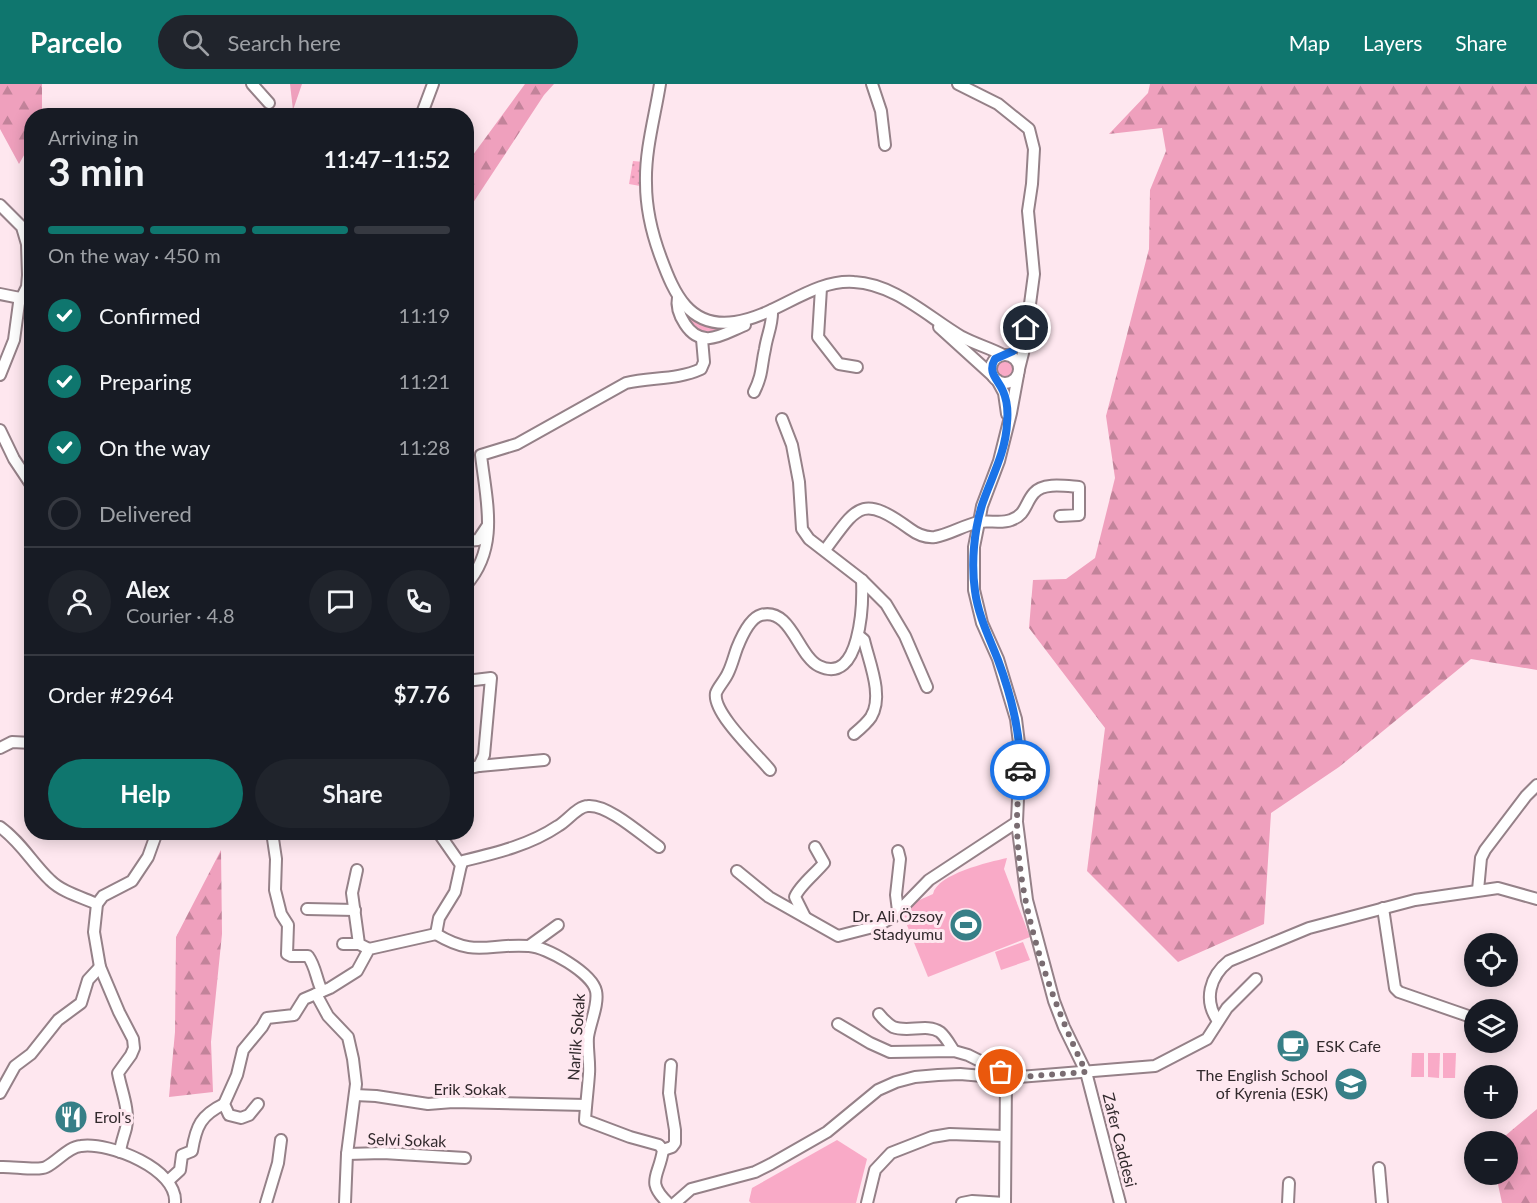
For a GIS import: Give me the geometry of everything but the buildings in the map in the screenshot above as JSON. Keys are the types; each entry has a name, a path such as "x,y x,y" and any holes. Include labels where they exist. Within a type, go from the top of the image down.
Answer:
{"street":[{"path":"252,84 269,103"},
{"path":"424,108 433,84"},
{"path":"660,84 645,180 646,202 659,253 672,289 692,311 710,320 734,322 759,315 838,282 873,284 897,294 933,320 962,337 1005,355 1015,359 1018,372 1008,382 995,378 992,364 995,359 1005,355 1018,346 1026,328"},
{"path":"872,84 881,111 885,144"},
{"name":"Zafer Caddesi","path":"958,84 998,104 1029,129 1034,149 1028,211 1034,274 1024,349 999,461 978,522 974,547 974,590 982,623 998,659 1016,719 1020,751 1017,822 1027,900 1045,970 1064,1027 1086,1072 1120,1203"},
{"path":"2,211 22,227 24,234"},
{"path":"821,288 818,337 839,364 857,367"},
{"path":"0,375 14,340 20,298 24,292"},
{"path":"0,294 20,298"},
{"path":"678,297 676,306 683,321 691,332 702,339 726,333 747,324 759,315"},
{"path":"754,392 761,377 765,345 773,320 772,310"},
{"name":"Zafer Caddesi","path":"933,320 995,378 1006,402 1008,424"},
{"path":"474,574 487,547 488,525 481,455 517,444 626,383 641,379 680,376 701,369 704,362 702,339"},
{"path":"782,419 792,445 799,482 802,529 809,539 862,580 894,615 927,687"},
{"path":"0,430 24,474"},
{"path":"825,550 848,519 860,510 869,507 888,514 925,537 950,533 978,522 1011,520 1024,512 1034,493 1042,489 1052,486 1078,487 1079,515 1060,516"},
{"path":"474,540 478,540 488,525"},
{"path":"770,770 732,726 716,698 716,692 728,672 739,643 754,619 761,615 777,618 786,624 818,666 827,669 840,667 847,662 858,635 863,597 862,580"},
{"path":"854,734 870,718 875,705 876,692 864,640 858,635"},
{"path":"474,680 490,678 484,755 479,766"},
{"path":"0,748 12,742 24,743"},
{"path":"474,767 544,760"},
{"path":"1478,890 1481,858 1485,850 1537,785"},
{"path":"343,944 364,947 432,934 454,892 463,861 536,839 585,806 591,805 602,809 626,822 659,847"},
{"path":"737,871 769,897 838,936 877,926 892,917 930,880 1017,822"},
{"path":"0,827 20,844 50,881 68,892 100,900 132,881 148,857 154,840"},
{"path":"273,840 276,858 275,890 281,914 288,925 287,954 308,956 315,968 319,993 328,1016 348,1037 353,1059 356,1084 347,1154 345,1203"},
{"path":"442,840 461,865"},
{"path":"805,918 795,897 797,891 807,883 824,862 814,847"},
{"path":"898,852 900,859 896,894 898,911"},
{"path":"168,1182 180,1170 182,1155 192,1151 194,1136 203,1117 225,1104 237,1075 243,1050 262,1027 264,1021 270,1016 294,1015 304,999 357,971 364,947 352,893 357,870"},
{"path":"1218,1021 1212,1013 1209,991 1222,967 1229,961 1309,928 1415,900 1478,890 1498,888 1537,898"},
{"path":"100,900 94,932 100,967 133,1039 134,1048 118,1073 126,1104 126,1127 121,1139 120,1152"},
{"path":"1383,908 1395,988 1399,992 1464,1015"},
{"path":"308,909 356,910"},
{"path":"529,946 558,925"},
{"name":"Narlik Sokak","path":"432,934 453,944 473,949 529,946 554,953 574,967 595,988 597,994 588,1039 590,1072 585,1120 659,1145 663,1150"},
{"path":"0,1093 15,1066 31,1054 58,1020 81,1003 88,980 100,967"},
{"path":"675,1203 691,1189 755,1172 771,1164 827,1132 878,1090 896,1082 915,1077 938,1075 960,1074 1006,1078 1155,1066 1207,1040 1227,1008 1256,979"},
{"path":"879,1014 888,1023 905,1030 937,1031 943,1034 954,1051"},
{"path":"838,1024 890,1052 954,1051 994,1068 1006,1078"},
{"path":"668,1203 656,1191 654,1183 663,1150 672,1147 675,1143 669,1094 671,1065"},
{"path":"963,1203 972,1201 1005,1203 1006,1078"},
{"name":"Erik Sokak","path":"355,1095 428,1104 453,1102 586,1104"},
{"path":"225,1104 229,1115 242,1118 249,1115 258,1104"},
{"path":"867,1203 875,1170 891,1153 915,1142 941,1135 1004,1136"},
{"path":"266,1203 278,1163 281,1140"},
{"path":"0,1167 44,1168 78,1146 92,1145 120,1152 148,1165 168,1182 176,1194 175,1203"},
{"name":"Selvi Sokak","path":"347,1154 383,1153 465,1158"},
{"path":"1379,1168 1382,1203"},
{"path":"1288,1203 1289,1183"}],"shaded area":[{"path":"633,161 644,162 640,186 629,184"},
{"path":"679,306 692,318 735,327 724,332 698,335"},
{"path":"1005,358 1015,365 1016,369 1009,379 1005,380 995,373 994,369 1001,359"},
{"name":"Dr. Ali Özsoy Stadyumu","path":"1007,858 1004,869 1030,937 928,977 902,913 906,906 933,894 944,880 953,875"},
{"path":"1023,942 1030,960 1001,970 995,952"},
{"path":"1412,1053 1424,1053 1424,1077 1411,1077"},
{"path":"1428,1053 1440,1053 1439,1078 1428,1077"},
{"path":"1443,1053 1456,1053 1455,1078 1443,1078"},
{"path":"837,1140 867,1159 856,1203 751,1203 749,1201 752,1188"}],"green space":[{"path":"0,84 42,84 42,108 24,108 24,155 19,164 0,129"},
{"path":"290,84 302,84 294,108"},
{"path":"525,84 554,84 544,95 474,201 474,153"},
{"path":"1150,84 1537,84 1537,670 1471,659 1339,767 1271,813 1264,924 1178,962 1087,871 1105,728 1029,628 1033,580 1066,579 1095,558 1115,478 1106,416 1149,249 1150,190 1166,151 1162,128 1109,134 1148,93"},
{"path":"221,850 222,934 211,1042 213,1092 169,1097 175,1032 176,937"},
{"path":"1537,1109 1537,1203 1502,1203 1498,1185 1518,1185 1518,1131 1511,1131"}],"way so far":[{"path":"1001,1072 1006,1078 1086,1072 1054,1001 1027,900 1017,822 1020,770"}],"place":[{"name":"Dr. Ali Özsoy Stadyumu","path":"966,925"},
{"name":"ESK Cafe","path":"1293,1046"},
{"name":"The English School of Kyrenia (ESK)","path":"1351,1084"},
{"name":"Erol's","path":"71,1117"}],"route":[{"path":"1020,770 1016,719 998,659 982,623 974,590 974,547 982,506 999,461 1008,424 1004,393 993,376 991,368 995,359 1007,355 1018,346 1026,328"}]}
